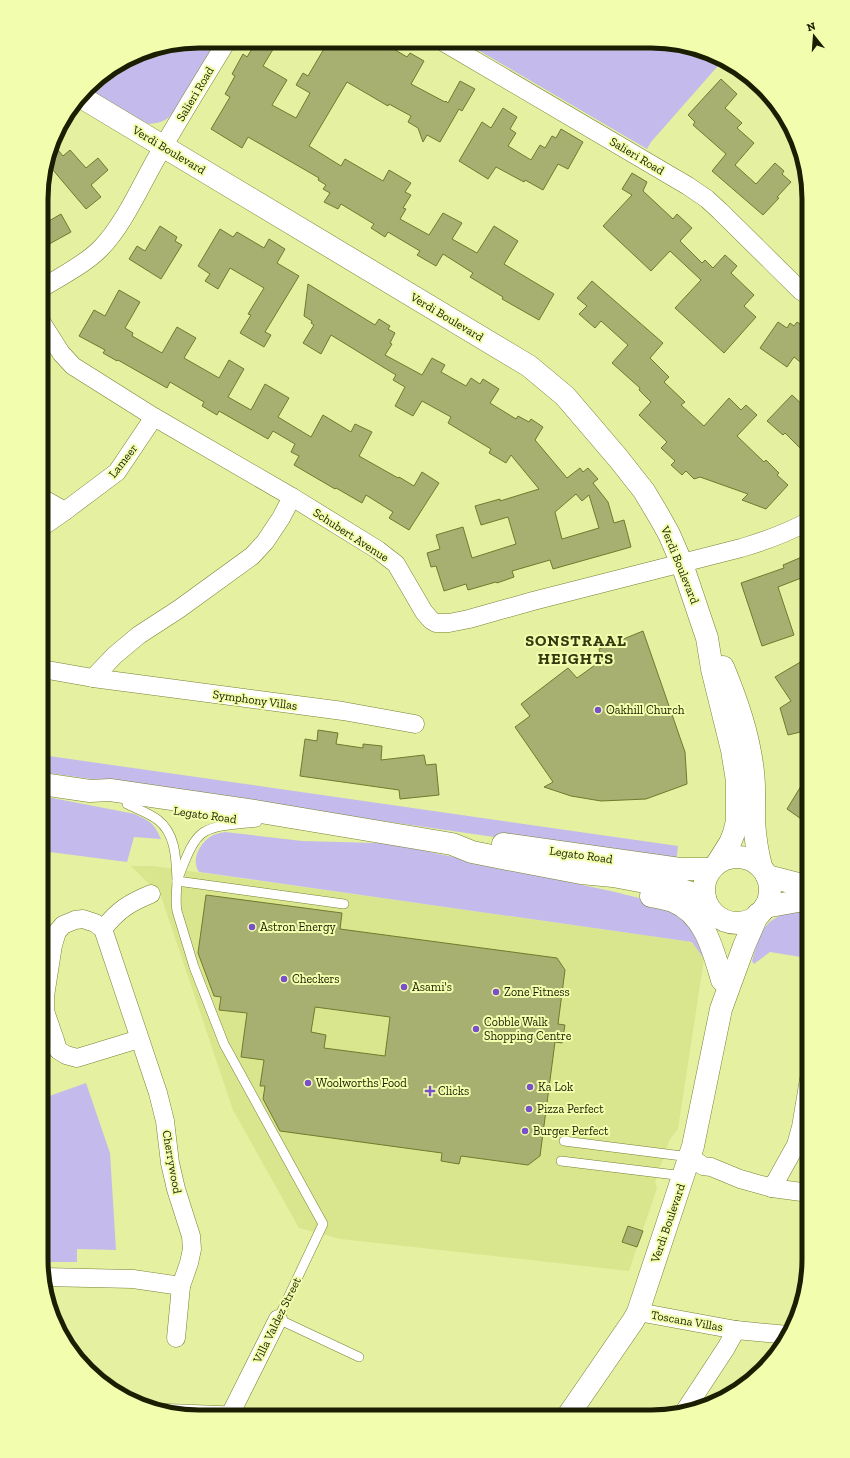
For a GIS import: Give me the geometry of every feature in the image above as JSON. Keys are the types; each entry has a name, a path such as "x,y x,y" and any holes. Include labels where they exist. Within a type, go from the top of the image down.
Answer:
{"street":[{"name":"Salieri Road","path":"48,284 99,250 108,241 118,227 163,146 222,48"},
{"name":"Salieri Road","path":"455,48 688,186 707,199 802,292"},
{"name":"Verdi Boulevard","path":"84,100 529,366 565,396 618,458 635,480 669,534 682,564 707,638 712,669 732,750 737,781 737,821 734,833 730,843 714,866"},
{"name":"Schubert Avenue","path":"48,333 60,353 72,366 154,417 292,497 378,550 396,564 424,612 431,620 436,622 449,623 469,620 533,601 682,564 768,540 802,525"},
{"name":"Lameer","path":"48,523 117,472 154,417"},
{"path":"93,678 115,655 139,635 252,556 265,542 281,518 292,497"},
{"path":"48,501 65,511"},
{"name":"Verdi Boulevard","path":"707,638 718,652 738,703 748,742 753,773 754,822 757,848 764,871"},
{"name":"Symphony Villas","path":"48,671 343,711 415,724"},
{"name":"Legato Road","path":"48,785 90,791 110,790 255,811 452,844 480,853 581,873 613,876 677,888 705,898"},
{"name":"Legato Road","path":"90,791 104,799 127,804 256,822 285,825 323,822"},
{"name":"Legato Road","path":"452,844 478,841 680,869 714,866"},
{"path":"802,884 798,884 764,871 750,860 738,856 727,858 714,866 706,879 703,889 708,907 718,917 731,922 750,920 762,911 802,901"},
{"path":"762,911 769,898 770,890 764,871"},
{"path":"581,873 595,881 673,902 688,911 700,924 712,945 722,980"},
{"path":"48,973 57,932 63,925 75,920 83,919 95,923 103,929 121,909 152,894"},
{"name":"Verdi Boulevard","path":"720,1009 744,946 762,911"},
{"name":"Verdi Boulevard","path":"572,1410 638,1312 692,1166 720,1009 723,946 718,917"},
{"name":"Cherrywood","path":"103,929 158,1093 164,1114 170,1163 176,1189 191,1236 192,1249 181,1286 176,1338"},
{"path":"48,1020 58,1050 66,1055 77,1058 108,1050 139,1039"},
{"path":"772,1188 796,1145 802,1121"},
{"path":"692,1166 711,1167 772,1188 802,1192"},
{"path":"49,1277 133,1279 181,1286"},
{"name":"Toscana Villas","path":"638,1312 736,1330 782,1334"},
{"name":"Villa Valdez Street","path":"232,1410 278,1319"},
{"name":"Toscana Villas","path":"688,1405 736,1330"}],"lane":[{"path":"127,804 158,819 166,829 172,840 175,853 177,881"},
{"path":"177,881 192,846 204,832 215,828 256,822"},
{"path":"177,881 344,904"},
{"name":"Villa Valdez Street","path":"177,881 175,901 177,911 194,967 224,1044 324,1224 278,1319"},
{"path":"564,1140 692,1166"},
{"path":"562,1160 692,1166"},
{"path":"278,1319 359,1357"}],"shaded area":[{"path":"212,48 173,113 162,121 149,124 91,93 115,73 141,59 179,49"},
{"path":"475,48 661,48 690,53 709,59 719,65 651,142 647,149"},
{"path":"48,756 678,846 676,863 48,773"},
{"path":"48,797 135,814 145,819 156,829 161,839 134,837 127,862 48,852"},
{"path":"225,832 302,841 393,844 655,902 668,907 690,926 703,952 704,959 692,942 199,872 196,858 200,848 206,840 212,836"},
{"path":"131,866 153,866 692,942 704,959 678,1129 670,1139 655,1182 657,1188 629,1271 341,1239 299,1228 233,1110 161,896"},
{"path":"794,911 802,911 802,957 770,952 754,964 752,961 757,942 764,928 775,918"},
{"path":"86,1083 110,1153 116,1250 77,1249 77,1262 48,1262 48,1097"}],"building":[{"path":"253,48 274,48 263,66 287,80 272,105 296,118 310,93 296,85 303,73 308,76 324,48 392,48 407,57 410,53 424,61 411,84 448,103 460,81 475,89 462,111 459,109 440,142 427,135 423,142 418,128 408,122 411,116 389,104 388,106 347,82 309,146 341,166 345,159 383,181 389,170 411,183 405,192 411,195 403,208 406,209 400,219 429,235 443,213 462,223 452,239 477,253 494,226 518,241 504,264 554,294 539,320 502,299 503,297 470,277 473,273 443,254 436,266 417,255 420,251 388,232 385,237 371,228 374,224 341,204 338,209 324,202 330,193 323,189 326,185 318,180 319,178 248,137 242,148 211,129 230,97 225,94 235,76 232,74 243,54 247,57"},
{"path":"721,79 737,94 725,108 742,123 737,128 754,143 735,165 756,184 775,163 784,171 782,174 791,182 777,197 779,198 763,215 712,171 726,154 693,125 695,122 688,115"},
{"path":"503,108 517,117 510,129 516,133 508,146 531,160 540,145 545,148 552,136 556,138 561,129 583,142 568,169 558,164 543,190 496,167 488,179 459,161 482,122 491,128"},
{"path":"57,148 63,156 70,150 86,168 98,158 108,170 91,185 101,197 86,209 51,168"},
{"path":"632,173 647,182 643,191 673,219 677,214 692,228 680,241 702,263 705,260 713,268 725,255 737,266 731,273 754,295 744,306 756,317 724,353 675,308 701,280 670,251 651,271 603,226 632,195 622,189"},
{"path":"61,214 71,232 48,245 48,222"},
{"path":"160,226 177,237 175,241 182,245 161,279 129,259 137,246 145,251"},
{"path":"220,229 233,237 237,232 264,248 269,239 285,249 277,263 299,276 265,332 271,335 264,347 240,333 251,315 248,314 264,288 230,268 218,289 205,281 210,274 198,266"},
{"path":"592,281 663,343 650,358 669,377 664,382 685,402 681,405 704,426 729,398 741,410 746,405 757,415 737,436 764,462 766,460 779,473 777,475 788,485 766,509 742,500 748,494 700,477 694,479 686,471 682,475 671,465 675,461 661,448 667,442 639,415 651,402 639,390 640,388 612,363 628,345 601,321 595,328 579,314 587,306 577,298"},
{"path":"308,284 375,325 379,319 390,326 388,329 395,333 390,343 392,344 385,355 422,375 432,358 445,365 441,372 466,386 471,378 480,384 483,379 499,389 490,403 516,419 518,416 529,422 531,419 543,427 535,440 567,478 580,468 583,472 588,468 598,479 593,483 608,502 614,523 624,520 631,547 553,569 550,560 512,571 514,577 497,583 496,582 468,590 466,584 444,591 436,566 431,567 427,553 440,549 436,535 463,527 472,558 516,544 508,517 481,525 475,506 500,499 500,501 539,489 511,455 506,463 489,453 491,449 448,423 451,417 422,401 413,416 395,406 405,387 393,380 396,375 331,335 321,354 303,343 314,325 311,323 312,321 304,316","holes":["576,494 582,501 589,495 599,528 562,539 555,512"]},
{"path":"119,290 140,302 125,328 133,333 132,336 162,353 177,327 196,338 184,358 219,378 229,360 244,369 228,397 251,410 265,384 289,398 278,417 311,437 323,415 351,432 355,424 372,432 359,456 414,486 422,472 439,483 409,530 389,518 393,512 366,495 362,503 294,465 299,456 291,452 295,444 273,431 268,439 219,411 217,415 202,406 204,402 170,382 167,388 103,353 105,350 79,336 94,310 105,316"},
{"path":"778,322 787,328 790,323 794,326 797,322 802,325 802,363 794,357 787,367 760,348"},
{"path":"792,395 802,404 802,450 785,433 783,435 767,421"},
{"path":"802,557 802,578 778,587 794,635 762,646 741,583 784,568 783,565"},
{"name":"Oakhill Church","path":"643,631 685,752 687,784 646,799 601,801 571,796 544,787 553,782 515,727 530,716 521,704 568,668 577,678 602,660 599,649"},
{"path":"802,661 802,732 788,735 780,708 791,701 775,677"},
{"path":"318,730 338,733 336,744 363,748 363,744 382,746 381,760 424,755 426,765 436,764 439,795 400,799 399,790 300,776 305,739 317,741"},
{"path":"802,784 802,820 787,809"},
{"name":"Cobble Walk Shopping Centre","path":"206,895 342,913 340,929 557,958 565,970 558,1024 565,1025 562,1043 555,1042 540,1156 528,1165 461,1156 459,1164 441,1161 442,1153 280,1131 263,1099 265,1086 260,1086 264,1060 241,1057 247,1013 219,1010 221,997 214,996 198,953","holes":["315,1007 390,1017 385,1056 324,1048 326,1035 311,1032"]},
{"path":"628,1226 643,1231 637,1247 622,1242"}],"place":[{"name":"Oakhill Church","path":"598,710"},
{"name":"Astron Energy","path":"252,927"},
{"name":"Checkers","path":"284,979"},
{"name":"Asami's","path":"404,987"},
{"name":"Zone Fitness","path":"496,992"},
{"name":"Cobble Walk Shopping Centre","path":"476,1029"},
{"name":"Woolworths Food","path":"308,1083"},
{"name":"Ka Lok","path":"530,1087"},
{"name":"Clicks","path":"430,1091"},
{"name":"Pizza Perfect","path":"529,1109"},
{"name":"Burger Perfect","path":"525,1131"}],"district":[{"name":"SONSTRAAL HEIGHTS","path":"576,649"}]}
